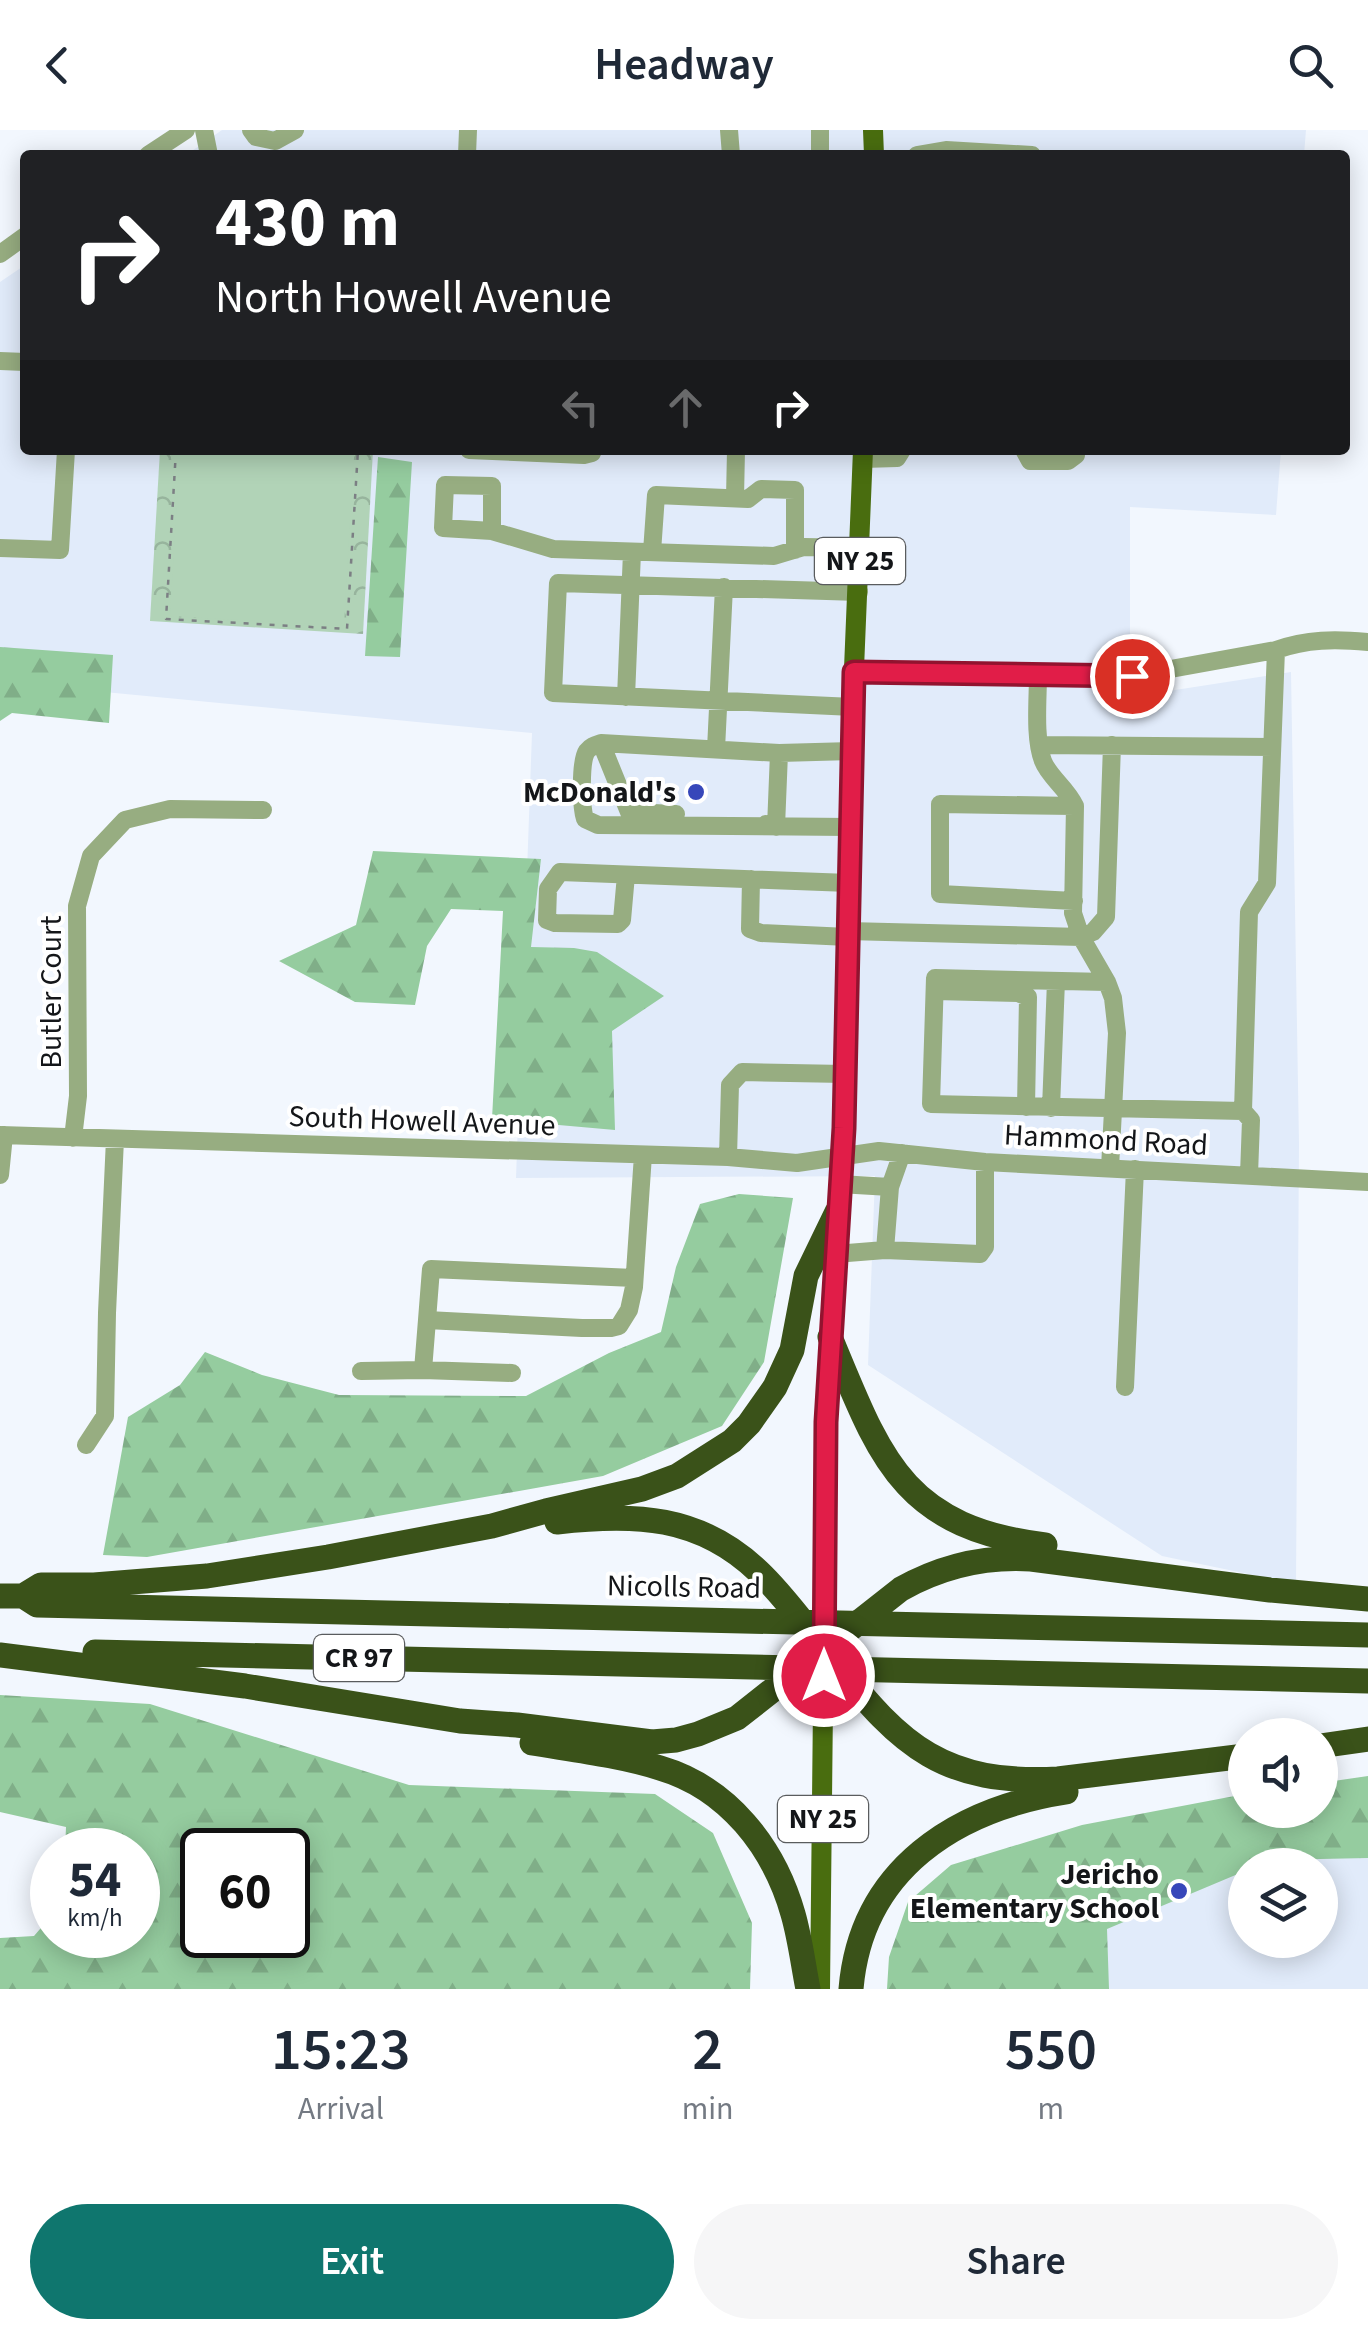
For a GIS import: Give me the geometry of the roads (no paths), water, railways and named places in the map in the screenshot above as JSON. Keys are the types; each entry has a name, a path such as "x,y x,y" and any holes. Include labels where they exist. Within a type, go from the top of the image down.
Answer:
{"highway":[{"path":"12,1596 41,1585 207,1576 492,1526 651,1486 695,1466 732,1440 764,1406 784,1370 797,1330 806,1276 837,1212"},
{"path":"830,1338 886,1459 926,1503 978,1532 1054,1546 1141,1573"},
{"path":"492,1526 611,1517 658,1520 714,1539 749,1563 773,1586 887,1724 918,1748 951,1766 990,1777 1032,1780 1228,1758"},
{"path":"0,1653 245,1686 460,1721 652,1742 698,1734 737,1718 901,1588 950,1566 1012,1558 1368,1599"},
{"name":"Nicolls Road","path":"12,1596 37,1605 1368,1635"},
{"name":"CR 97","path":"0,1653 1368,1681"},
{"path":"460,1721 516,1740 662,1768 726,1804 752,1831 778,1874 793,1915 808,1989"},
{"path":"1338,1743 1368,1739"},
{"path":"851,1989 859,1946 881,1897 908,1863 941,1835 1004,1806 1168,1766"}],"main road":[{"name":"NY 25","path":"820,1989 826,1422 845,1074 863,455"}],"street":[{"path":"156,150 186,130"},
{"path":"251,130 256,137 276,141 294,130"},
{"path":"0,548 60,550 66,455"},
{"path":"735,498 736,455"},
{"path":"872,455 899,455"},
{"path":"1027,455 1030,461 1068,461 1076,455"},
{"path":"652,552 656,495 748,499 761,490 795,490 795,550"},
{"path":"492,531 553,550 774,556 804,547 860,548"},
{"path":"626,696 632,552"},
{"path":"853,707 553,693 554,656 558,583 859,592"},
{"path":"716,749 724,587"},
{"path":"854,672 1132,676 1296,643 1328,639 1368,642"},
{"path":"1243,1112 1248,912 1267,883 1276,650"},
{"path":"1038,674 1039,745 1044,765 1069,793 1075,806 1074,913 1113,998 1117,1033 1110,1168"},
{"path":"602,743 628,812 746,818 776,826"},
{"path":"850,827 598,825 585,819 582,810 584,756 590,747 602,743 779,752 852,751"},
{"path":"1039,745 1272,747"},
{"path":"751,879 750,929 761,933 1082,937 1093,932 1106,917 1112,746"},
{"path":"776,826 779,752"},
{"path":"1074,901 940,894 940,804 1075,806"},
{"name":"Butler Court","path":"72,1138 78,1096 78,906 91,856 125,820 170,809 263,810"},
{"path":"626,875 622,920 618,924 547,920 548,889 560,872 849,883"},
{"path":"1107,982 935,978 931,1104 1243,1112 1251,1120 1249,1176"},
{"path":"1051,1108 1056,981"},
{"path":"934,991 1018,993 1028,997 1026,1107"},
{"path":"728,1158 730,1086 742,1072 845,1074"},
{"path":"0,1175 2,1136"},
{"name":"South Howell Avenue","path":"2,1136 797,1163 841,1158"},
{"path":"86,1445 104,1416 116,1139"},
{"name":"Hammond Road","path":"841,1158 880,1151 985,1162 1368,1182"},
{"path":"885,1250 890,1187 902,1153"},
{"path":"427,1320 619,1326 632,1298 643,1155"},
{"path":"835,1254 885,1250 980,1254 984,1247 985,1162"},
{"path":"1126,1387 1135,1169"},
{"path":"839,1184 890,1187"},
{"path":"424,1370 432,1269 634,1278"},
{"path":"361,1371 512,1373"}],"place":[{"name":"McDonald's","path":"696,792"},
{"name":"Jericho Elementary School","path":"1179,1891"}]}
